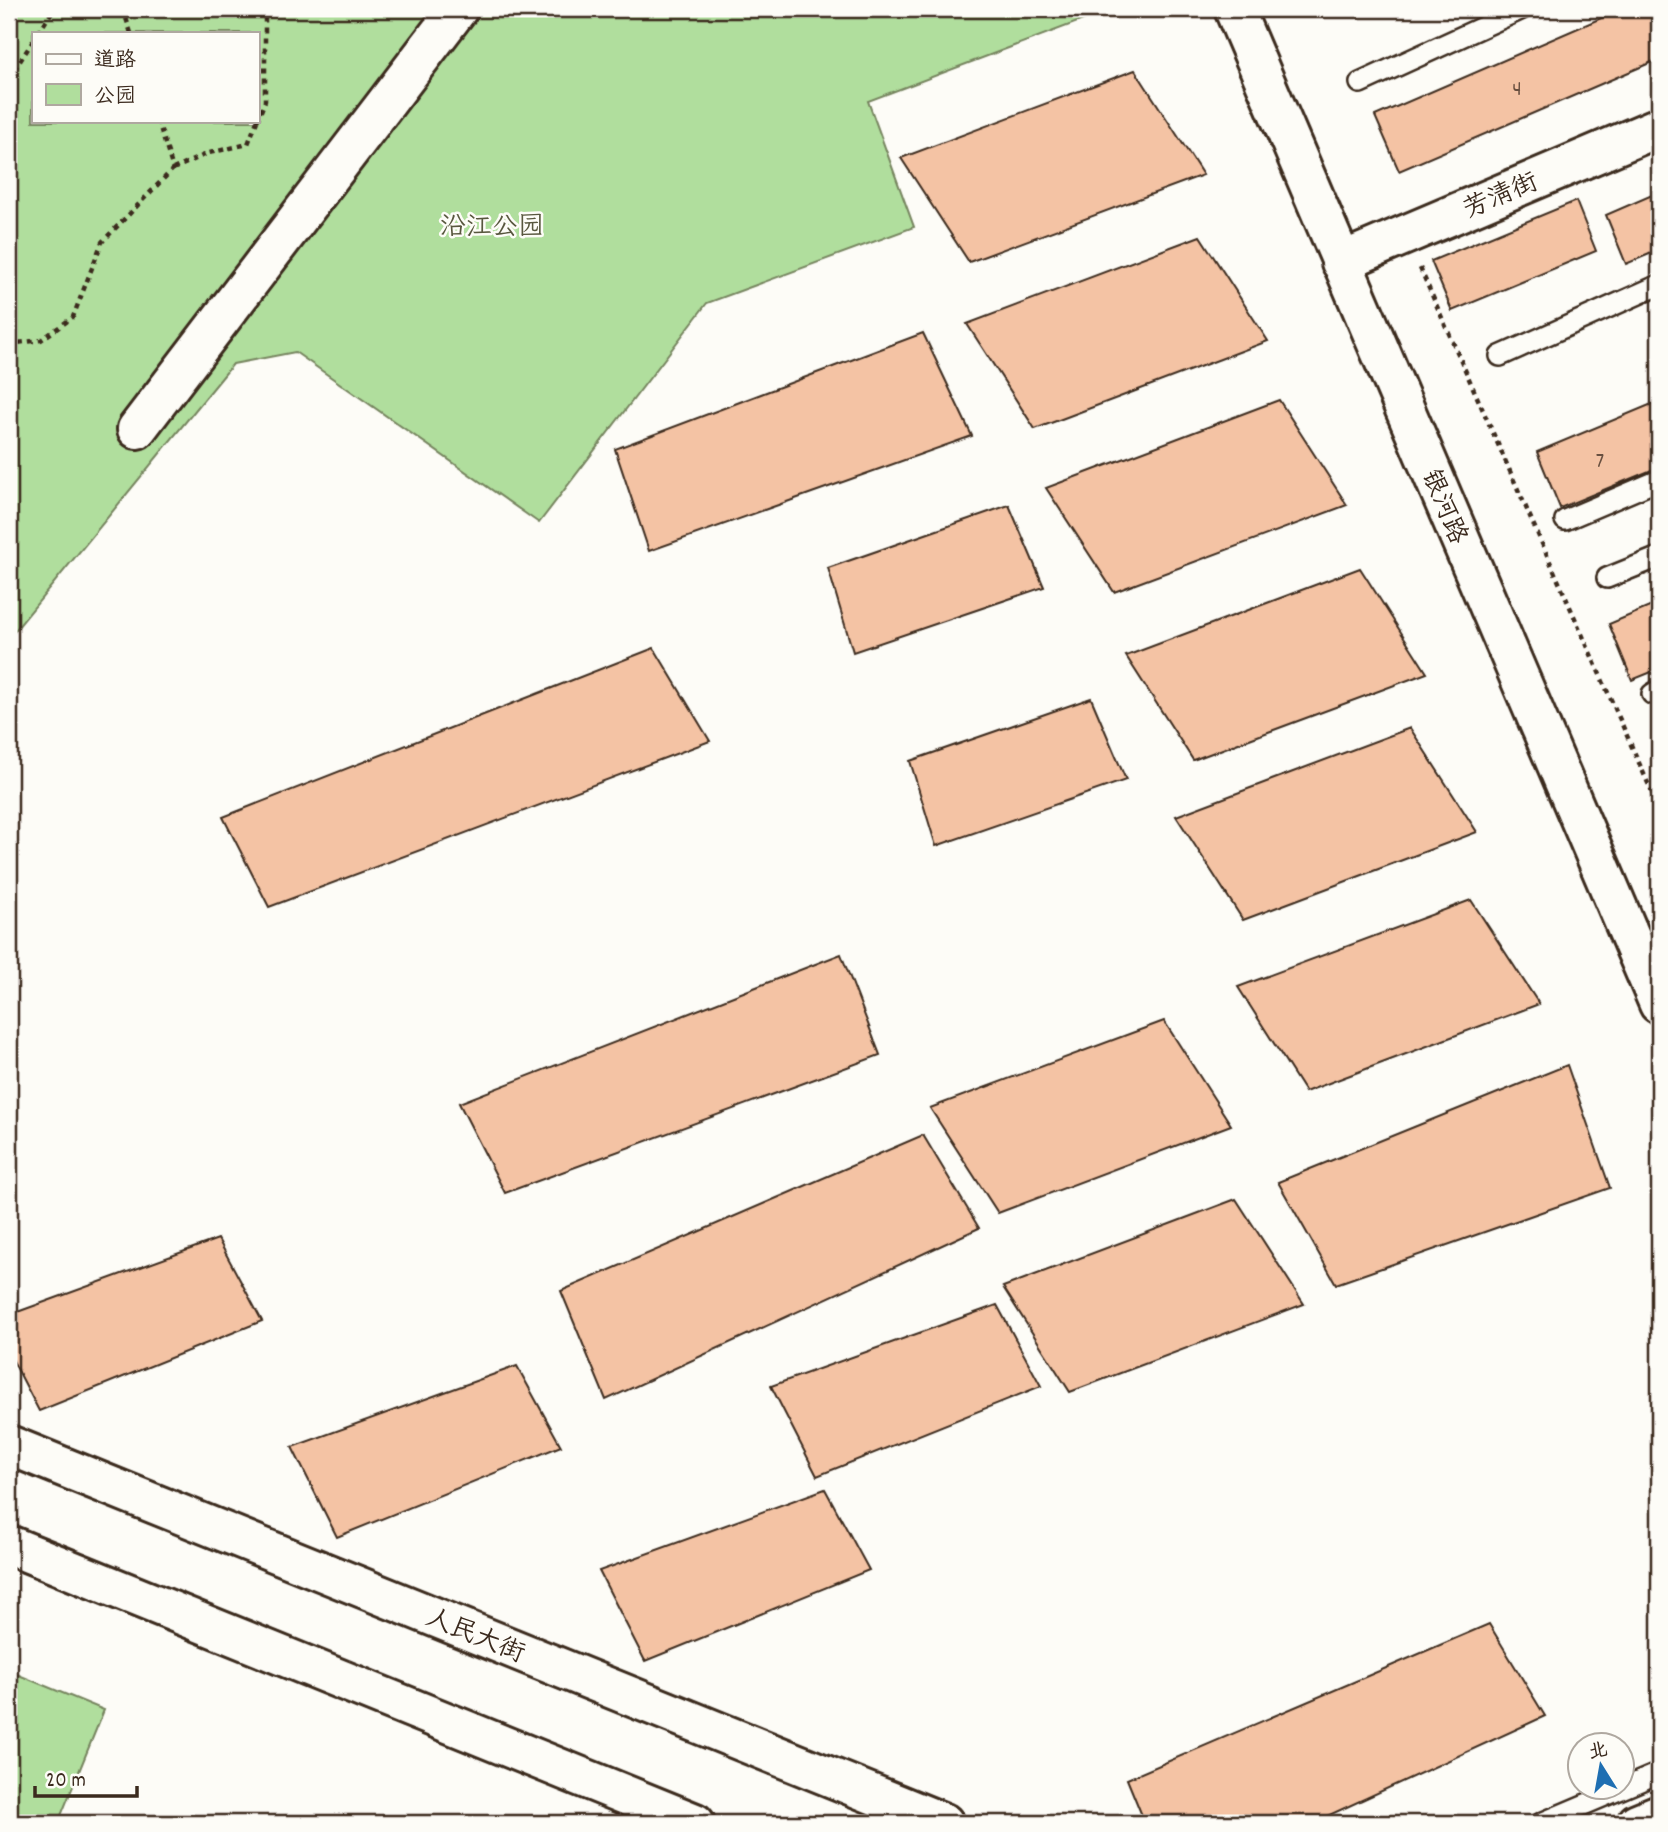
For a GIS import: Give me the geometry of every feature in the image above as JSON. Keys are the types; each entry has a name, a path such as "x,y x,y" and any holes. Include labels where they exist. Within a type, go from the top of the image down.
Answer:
{"street":[{"path":"137,429 458,9"},
{"name":"银河路","path":"1234,9 1659,1004"},
{"name":"芳清街","path":"1342,262 1659,127"},
{"name":"人民大街","path":"9,1445 944,1823"},
{"path":"9,1545 695,1823"},
{"path":"1637,1823 1659,1814"}],"lane":[{"path":"1360,83 1522,9"},
{"path":"1500,356 1659,285"},
{"path":"1564,520 1659,480"},
{"path":"1606,578 1659,557"},
{"path":"1541,1823 1659,1773"}],"path":[{"path":"39,32 54,9"},
{"path":"123,9 131,32"},
{"path":"259,116 265,101 265,9"},
{"path":"9,78 32,43"},
{"path":"158,122 173,169"},
{"path":"9,344 41,340 73,317 102,242 173,169 209,153 248,144 257,122"},
{"path":"1417,262 1659,808"}],"green space":[{"name":"沿江公园","path":"9,9 1112,9 868,101 914,227 707,303 539,523 295,352 233,364 9,638"},
{"path":"9,1671 104,1710 58,1823 9,1823"}],"building":[{"path":"1622,9 1659,9 1659,59 1399,171 1375,116"},
{"path":"1135,70 1203,175 969,262 901,158"},
{"path":"1659,192 1659,250 1626,264 1606,215"},
{"path":"1576,201 1596,251 1452,311 1431,261"},
{"path":"1200,236 1268,341 1035,429 967,324"},
{"path":"923,333 972,436 649,551 615,449"},
{"path":"1279,400 1347,505 1114,592 1046,488"},
{"path":"1659,401 1659,467 1560,508 1537,452"},
{"path":"1009,505 1044,587 853,652 828,568"},
{"path":"1360,568 1427,673 1193,760 1126,656"},
{"path":"1659,603 1659,669 1632,680 1609,624"},
{"path":"654,648 710,741 269,907 223,817"},
{"path":"1091,698 1126,780 936,846 910,761"},
{"path":"1410,728 1477,832 1243,920 1176,816"},
{"path":"1471,900 1539,1004 1305,1092 1238,987"},
{"path":"841,954 880,1055 505,1193 459,1103"},
{"path":"1164,1021 1231,1125 998,1213 930,1108"},
{"path":"1567,1065 1610,1188 1336,1284 1278,1182"},
{"path":"923,1135 979,1228 606,1400 561,1291"},
{"path":"1236,1199 1304,1304 1070,1392 1003,1287"},
{"path":"218,1239 262,1321 39,1411 9,1353 9,1315"},
{"path":"997,1305 1041,1386 817,1476 771,1386"},
{"path":"517,1366 561,1446 337,1537 292,1447"},
{"path":"825,1489 869,1570 645,1661 599,1571"},
{"path":"1489,1624 1545,1716 1312,1823 1145,1823 1127,1779"}]}
